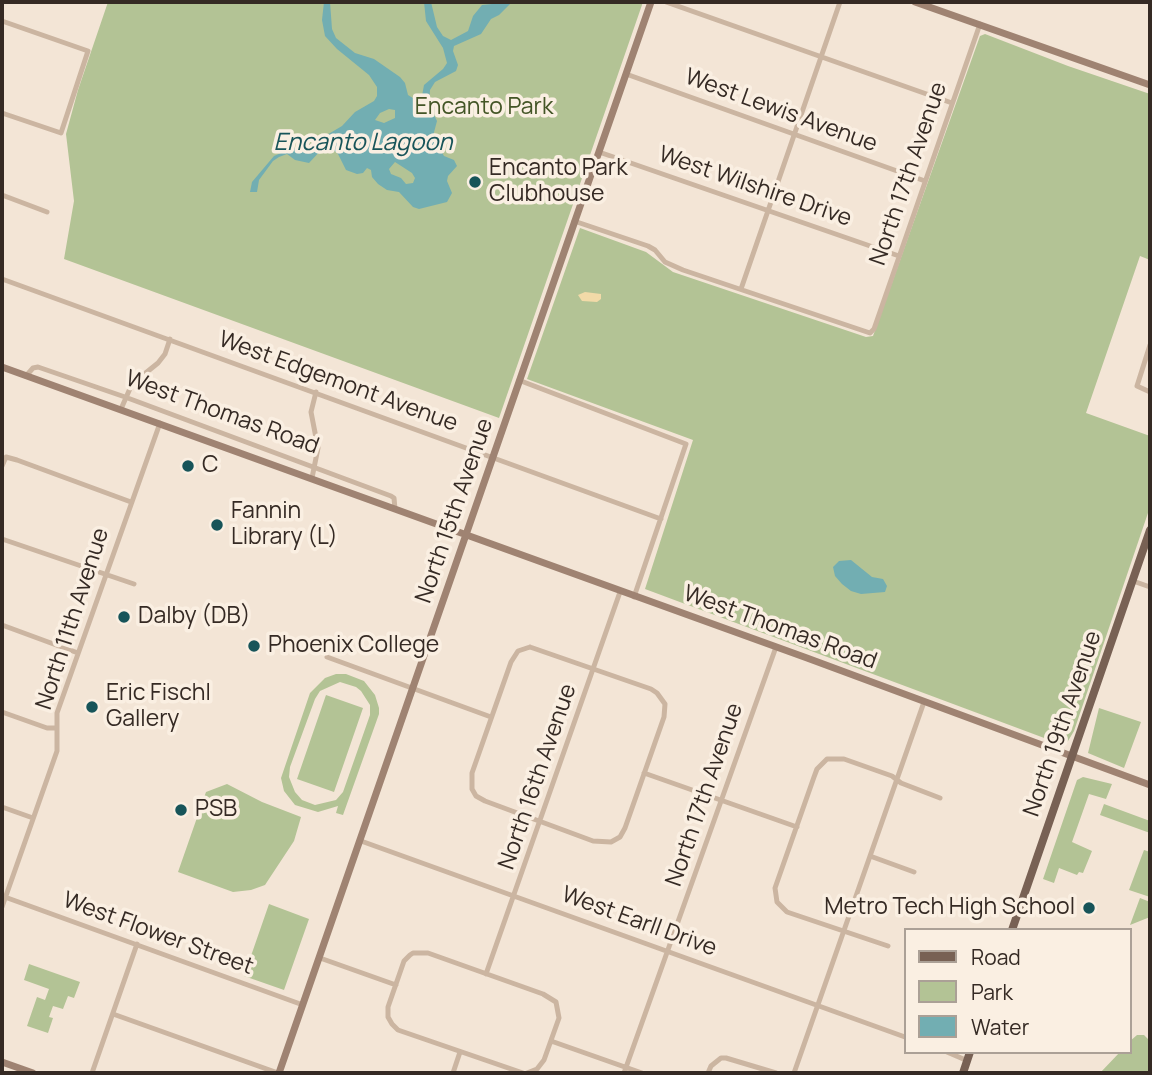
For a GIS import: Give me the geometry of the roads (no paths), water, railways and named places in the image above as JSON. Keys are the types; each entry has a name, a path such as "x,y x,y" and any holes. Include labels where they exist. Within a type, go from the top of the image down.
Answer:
{"main road":[{"name":"North 19th Avenue","path":"1013,928 1150,530"},
{"path":"963,1073 969,1057"}],"street":[{"name":"North 15th Avenue","path":"279,1073 651,2"},
{"path":"666,2 952,103"},
{"path":"574,221 648,246 672,265 741,289 840,2"},
{"path":"915,2 933,5 1150,85"},
{"path":"2,21 88,51 61,133 2,113"},
{"name":"North 17th Avenue","path":"741,289 870,333 874,329 979,24"},
{"name":"West Lewis Avenue","path":"626,74 925,181"},
{"name":"West Wilshire Drive","path":"599,152 900,256"},
{"path":"2,195 47,212"},
{"name":"West Edgemont Avenue","path":"2,279 661,519"},
{"path":"121,409 125,397 139,376 158,363 165,354 170,339"},
{"path":"1150,345 1137,386 1150,392"},
{"name":"West Thomas Road","path":"2,367 1150,785"},
{"name":"West Thomas Road","path":"26,376 33,368 38,367 125,397 391,496 394,498 395,510"},
{"path":"521,381 686,444 634,597"},
{"path":"312,478 318,447 311,412 316,392"},
{"name":"North 11th Avenue","path":"2,907 57,751 57,713 160,423"},
{"path":"2,466 6,457 131,502"},
{"path":"2,539 134,584"},
{"path":"1133,580 1150,587"},
{"name":"North 16th Avenue","path":"486,974 620,592"},
{"path":"2,625 78,653"},
{"name":"North 17th Avenue","path":"626,1071 776,647"},
{"path":"525,648 539,648 595,668 651,689 662,698 666,713 623,833 611,842 593,841 476,796 472,789 472,773 515,654 525,648"},
{"path":"327,657 491,717"},
{"path":"794,1073 924,702"},
{"path":"2,712 47,728 57,728"},
{"path":"888,946 788,912 777,902 775,888 817,769 827,759 844,759 892,776 940,798"},
{"path":"645,773 797,827"},
{"path":"2,807 33,818"},
{"name":"West Earll Drive","path":"361,841 904,1037"},
{"path":"870,856 914,872"},
{"name":"West Flower Street","path":"4,896 303,1005"},
{"path":"92,1073 136,944"},
{"path":"414,953 428,953 543,994 556,1002 559,1018 542,1064 525,1073 398,1030 388,1017 388,1007 396,985 404,961 414,953"},
{"path":"320,958 396,985"},
{"path":"113,1014 279,1073"},
{"path":"551,1041 626,1071 642,1073"},
{"path":"453,1073 460,1052"},
{"path":"708,1073 711,1066 721,1058 737,1059 776,1073"},
{"path":"2,1062 33,1073"}],"water":[{"name":"Encanto Lagoon","path":"324,2 330,2 332,29 336,38 355,53 374,59 400,77 405,83 408,95 416,100 422,96 424,85 447,63 443,48 426,21 424,2 431,2 437,27 443,36 451,40 468,31 473,16 482,5 512,2 491,19 481,34 454,46 458,65 456,71 435,82 430,90 429,105 437,121 433,136 444,156 454,160 457,166 448,176 447,181 452,193 447,202 419,209 413,207 399,192 387,190 378,184 372,177 371,170 367,168 363,173 357,174 346,170 338,154 329,146 323,148 309,163 295,160 287,154 279,157 259,180 257,192 250,192 252,182 274,156 293,148 305,147 325,136 342,126 355,112 374,101 377,96 377,87 369,75 325,36 322,20","holes":["389,109 395,110 395,118 384,123 375,120 380,113","395,162 412,173 415,178 413,183 406,184 401,178 391,174 389,169"]},
{"path":"851,560 872,577 883,579 887,586 885,592 861,594 842,584 835,576 833,567 839,561"}],"place":[{"name":"Encanto Park Clubhouse","path":"475,182"},
{"name":"C","path":"188,466"},
{"name":"Fannin Library (L)","path":"217,525"},
{"name":"Dalby (DB)","path":"124,617"},
{"name":"Phoenix College","path":"254,646"},
{"name":"Eric Fischl Gallery","path":"92,707"},
{"name":"PSB","path":"181,810"},
{"name":"Metro Tech High School","path":"1089,908"}],"park label":[{"name":"Encanto Park","path":"484,108"}]}
